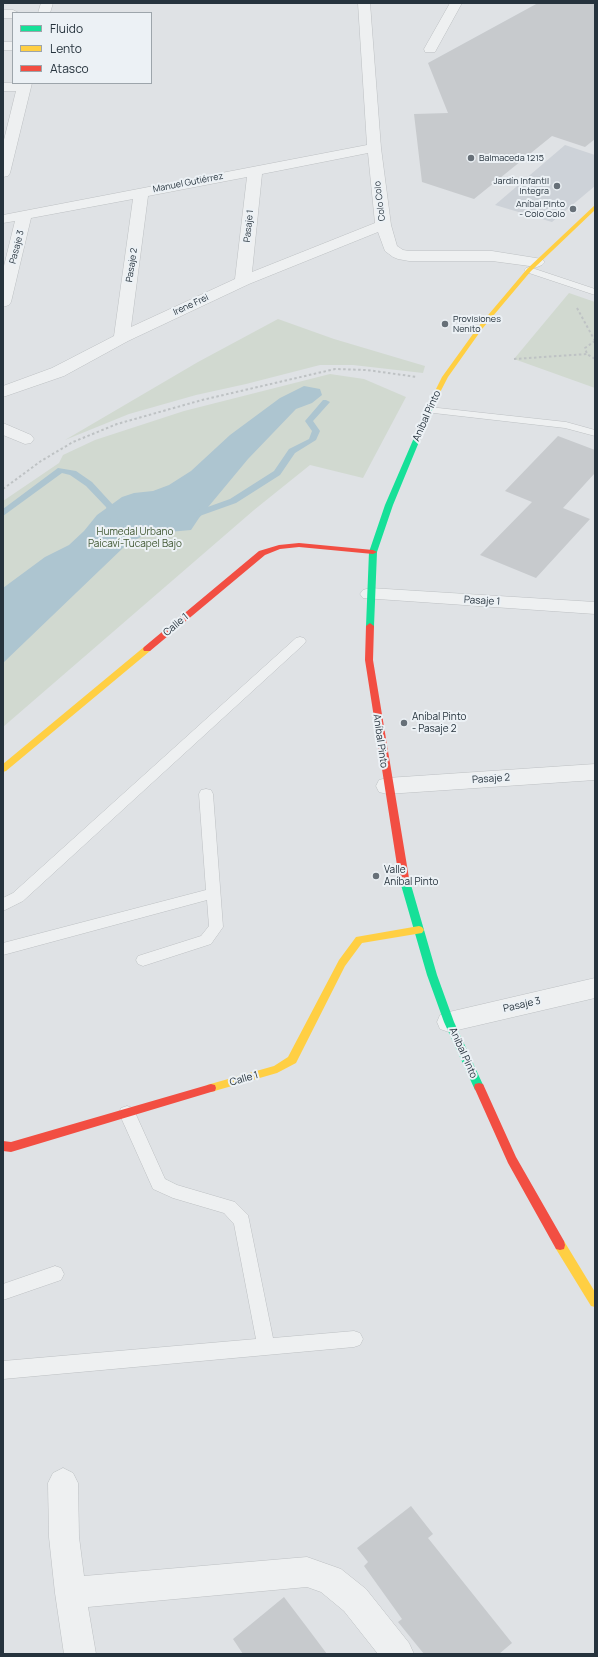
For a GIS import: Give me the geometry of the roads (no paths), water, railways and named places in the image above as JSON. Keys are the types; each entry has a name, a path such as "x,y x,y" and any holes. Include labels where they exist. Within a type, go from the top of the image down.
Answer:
{"street":[{"name":"Colo Colo","path":"364,3 374,148 383,225 390,248 393,252 404,256 492,256 533,266"},
{"path":"430,49 456,3"},
{"path":"3,87 25,85 8,131 3,173"},
{"name":"Manuel Gutiérrez","path":"3,219 374,148"},
{"name":"Pasaje 1","path":"243,281 255,170"},
{"name":"Pasaje 2","path":"122,338 142,192"},
{"name":"Aníbal Pinto","path":"595,207 533,266 480,328 445,378 429,410 389,505 373,552 370,594 369,660 387,786 406,891 449,1022 512,1160 551,1231 595,1302"},
{"name":"Pasaje 3","path":"3,302 24,215"},
{"name":"Irene Frei","path":"3,392 58,372 122,338 243,281 383,225"},
{"path":"3,428 24,439"},
{"name":"Calle 1","path":"3,769 262,553 279,547 299,545 373,552"},
{"name":"Pasaje 1","path":"370,594 595,608"},
{"name":"Pasaje 2","path":"387,786 595,772"},
{"name":"Calle 1","path":"3,1146 11,1147 277,1069 292,1060 342,963 359,940 419,930"},
{"name":"Pasaje 3","path":"449,1022 595,988"},
{"path":"63,1482 64,1537 70,1593 80,1654"},
{"path":"70,1593 307,1572 330,1580 344,1589 355,1600 398,1654"}],"lane":[{"path":"533,266 595,292"},
{"path":"429,410 566,425 595,433"},
{"path":"3,905 18,897 300,641"},
{"path":"143,960 206,940 216,927 206,794"},
{"path":"3,948 214,893"},
{"path":"127,1113 159,1184 173,1191 229,1207 242,1220 266,1346"},
{"path":"3,1292 55,1274"},
{"path":"3,1370 354,1339"}],"water":[{"path":"304,386 320,389 322,395 312,403 296,409 248,459 199,518 191,530 146,534 125,546 3,663 3,588 45,557 69,545 84,531 97,515 122,497 134,493 153,491 169,485 191,471 230,435 280,398"}],"waterway":[{"path":"191,516 233,501 277,473 292,451 312,440 316,431 309,421 326,402"},
{"path":"3,513 61,470 73,473 89,484 110,506 114,518"}],"place":[{"name":"Balmaceda 1215","path":"471,158"},
{"name":"Jardín Infantil Integra","path":"557,186"},
{"name":"Aníbal Pinto - Colo Colo","path":"573,209"},
{"name":"Provisiones Nenito","path":"445,324"},
{"name":"Aníbal Pinto - Pasaje 2","path":"404,723"},
{"name":"Valle Aníbal Pinto","path":"376,876"}],"park label":[{"name":"Humedal Urbano Paicaví-Tucapel Bajo","path":"135,538"}]}
